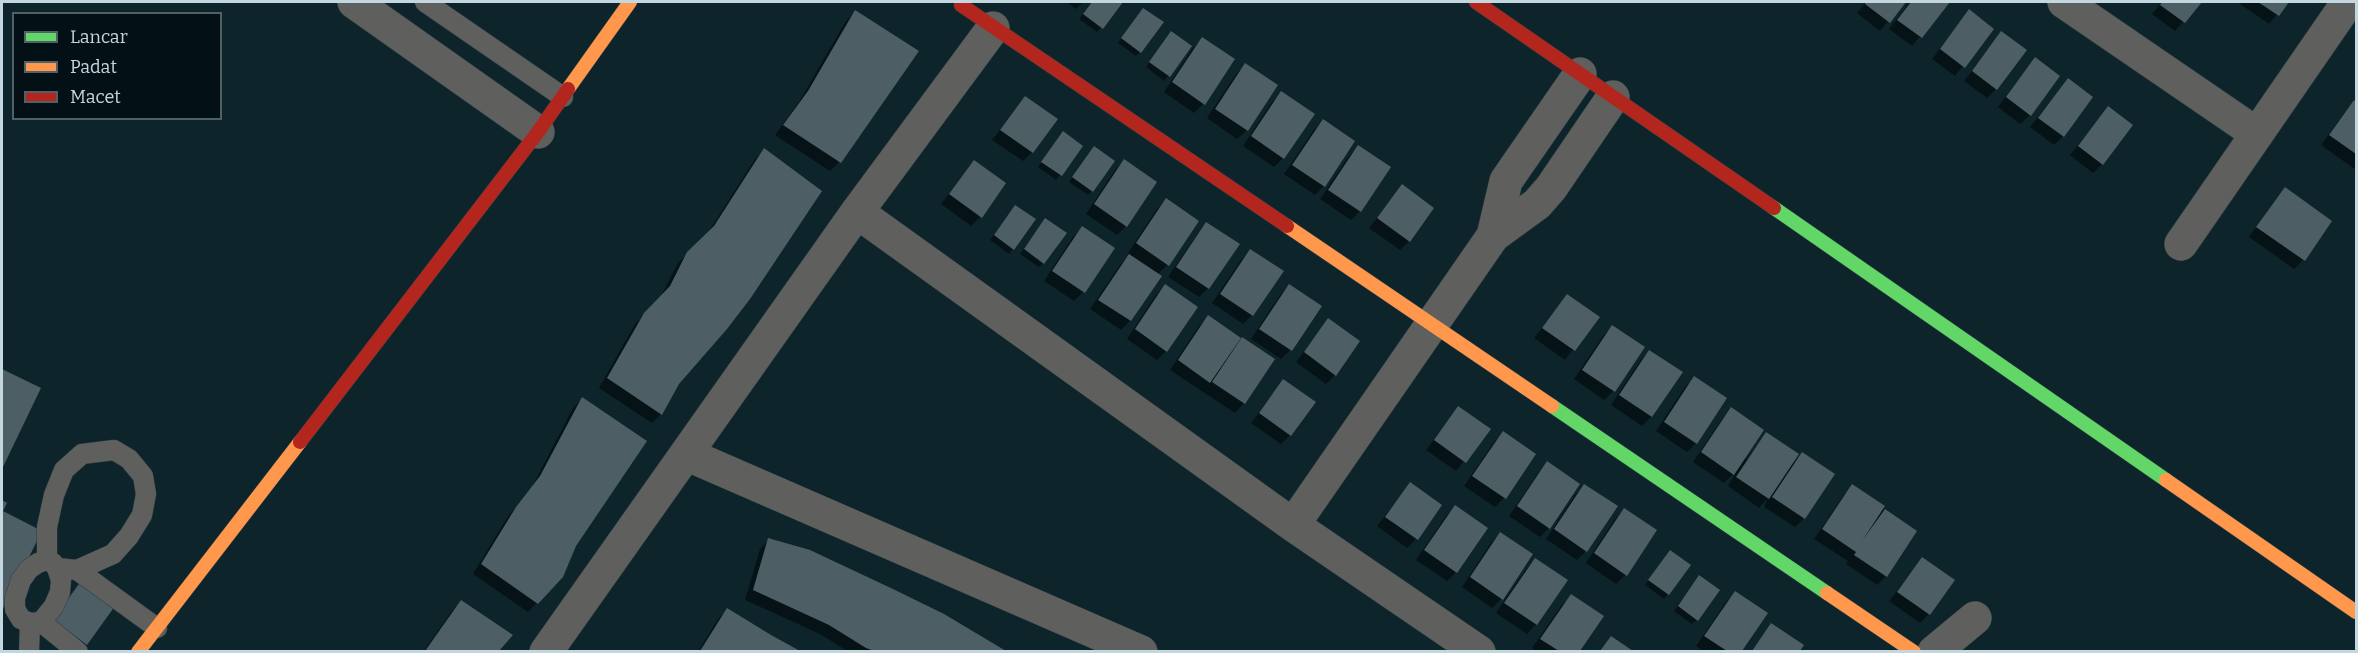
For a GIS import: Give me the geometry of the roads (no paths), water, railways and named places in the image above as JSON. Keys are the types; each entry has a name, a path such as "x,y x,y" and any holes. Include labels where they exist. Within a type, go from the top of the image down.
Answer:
{"street":[{"path":"354,2 538,132"},
{"path":"138,651 538,132 630,2"},
{"path":"1476,2 2356,612"},
{"path":"2064,2 2257,134"},
{"path":"2181,244 2348,2"},
{"path":"961,5 1914,651"},
{"path":"547,651 857,212 993,28"},
{"path":"1493,236 1506,181 1580,74"},
{"path":"1293,525 1433,326 1493,236 1537,204 1551,188 1613,97"},
{"path":"857,212 1293,525 1479,651"},
{"path":"686,454 1142,651"},
{"path":"1934,651 1975,618"}],"lane":[{"path":"425,2 563,97"},
{"path":"29,651 35,623 54,606 60,592 60,566 47,527 54,495 64,470 82,454 114,450 129,459 143,476 147,494 142,515 129,537 113,554 60,566 38,563 29,569 21,580 15,598 15,609 21,619 35,623 78,651"},
{"path":"60,566 157,628"}]}
